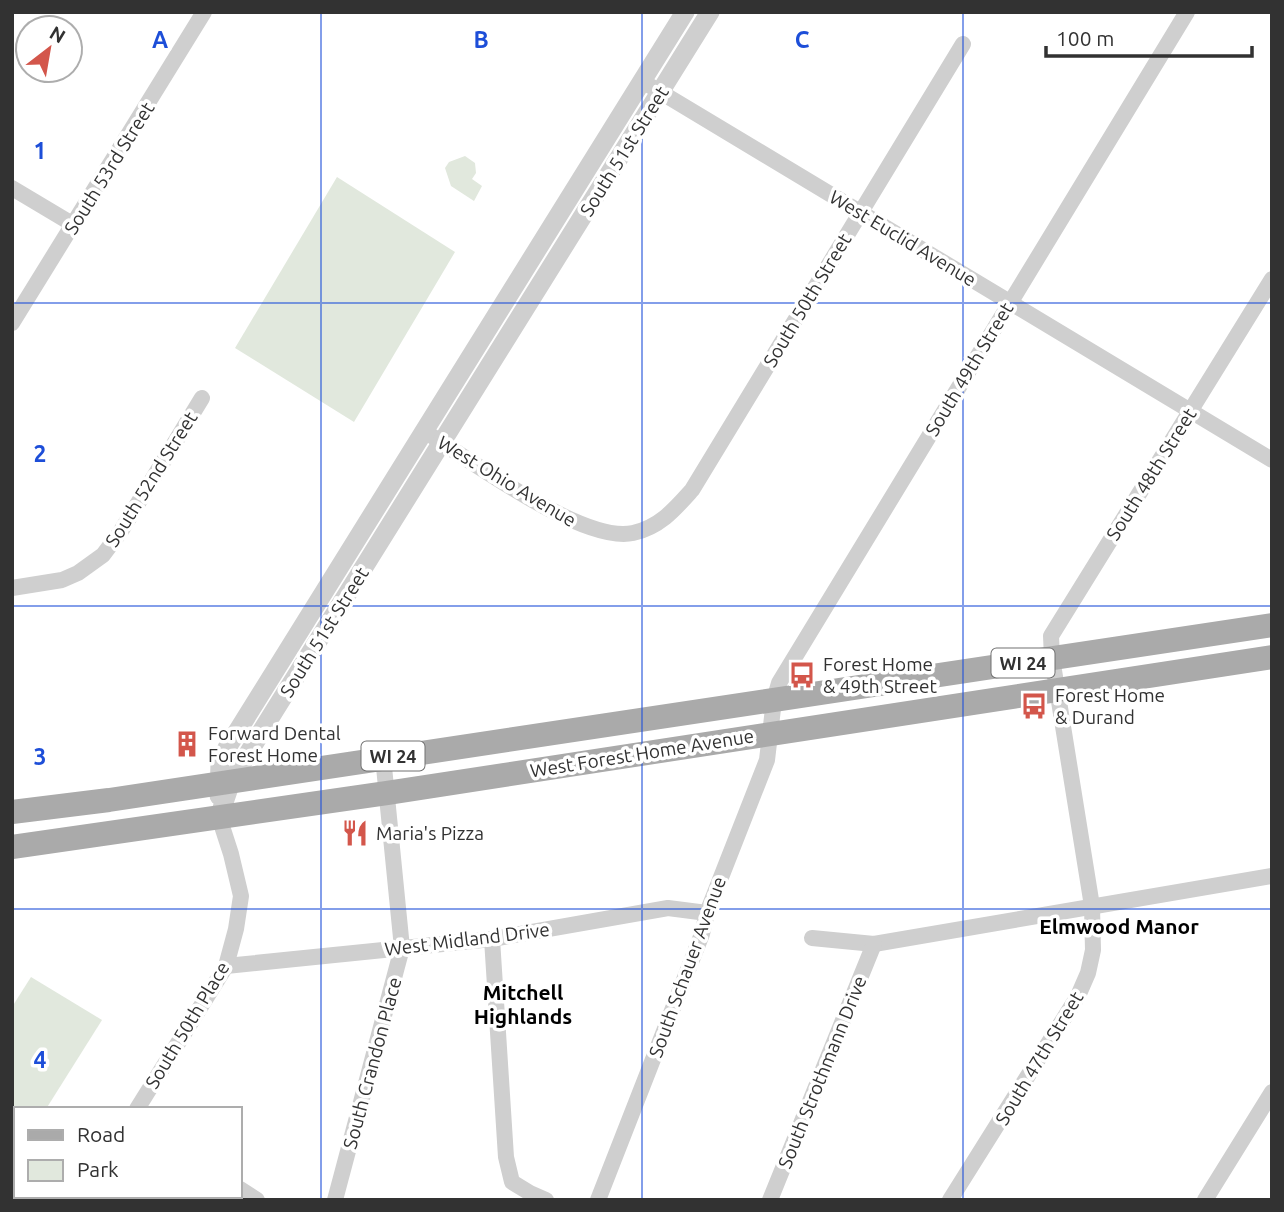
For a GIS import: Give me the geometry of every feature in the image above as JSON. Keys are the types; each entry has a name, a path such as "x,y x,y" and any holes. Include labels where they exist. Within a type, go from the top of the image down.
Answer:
{"main road":[{"name":"West Forest Home Avenue","path":"12,847 387,793 772,733 1272,625"},
{"name":"West Forest Home Avenue","path":"12,812 225,783 774,699 1272,657"}],"street":[{"name":"South 53rd Street","path":"12,323 204,12"},
{"name":"South 51st Street","path":"225,783 220,763 227,748 685,12"},
{"name":"South 51st Street","path":"219,817 225,783 442,442 710,12"},
{"name":"South 49th Street","path":"772,733 774,699 779,682 1187,12"},
{"name":"South 50th Street","path":"632,534 664,521 692,489 963,44"},
{"name":"West Euclid Avenue","path":"642,81 1272,460"},
{"path":"12,188 74,225"},
{"name":"South 48th Street","path":"1092,906 1054,674 1051,635 1272,279"},
{"name":"South 52nd Street","path":"12,587 62,580 93,563 111,544 202,398"},
{"name":"West Ohio Avenue","path":"424,431 561,516 593,530 632,534"},
{"name":"South Schauer Avenue","path":"598,1200 767,760 772,733"},
{"name":"South Crandon Place","path":"335,1200 402,948 383,757"},
{"name":"South 50th Place","path":"138,1107 226,966 241,896 219,817"},
{"path":"812,938 874,944 1272,876"},
{"name":"South 47th Street","path":"950,1200 1083,986 1093,950 1092,906"},
{"name":"West Midland Drive","path":"226,966 492,939 668,908 707,913"},
{"path":"492,939 506,1157 512,1182 546,1200"},
{"name":"South Strothmann Drive","path":"770,1200 874,944"},
{"path":"1205,1200 1272,1092"},
{"path":"242,1190 257,1200"}],"green space":[{"path":"465,156 475,163 476,173 472,179 482,186 474,201 451,186 445,168 449,162"},
{"path":"337,177 455,252 354,422 235,348"},
{"path":"31,977 102,1020 47,1107 12,1107 12,1007"}],"place":[{"name":"Forest Home & 49th Street","path":"802,675"},
{"name":"Forest Home & Durand","path":"1034,706"},
{"name":"Forward Dental Forest Home","path":"187,744"},
{"name":"Maria's Pizza","path":"355,833"}],"district":[{"name":"Elmwood Manor","path":"1119,926"},
{"name":"Mitchell Highlands","path":"523,1004"}]}
